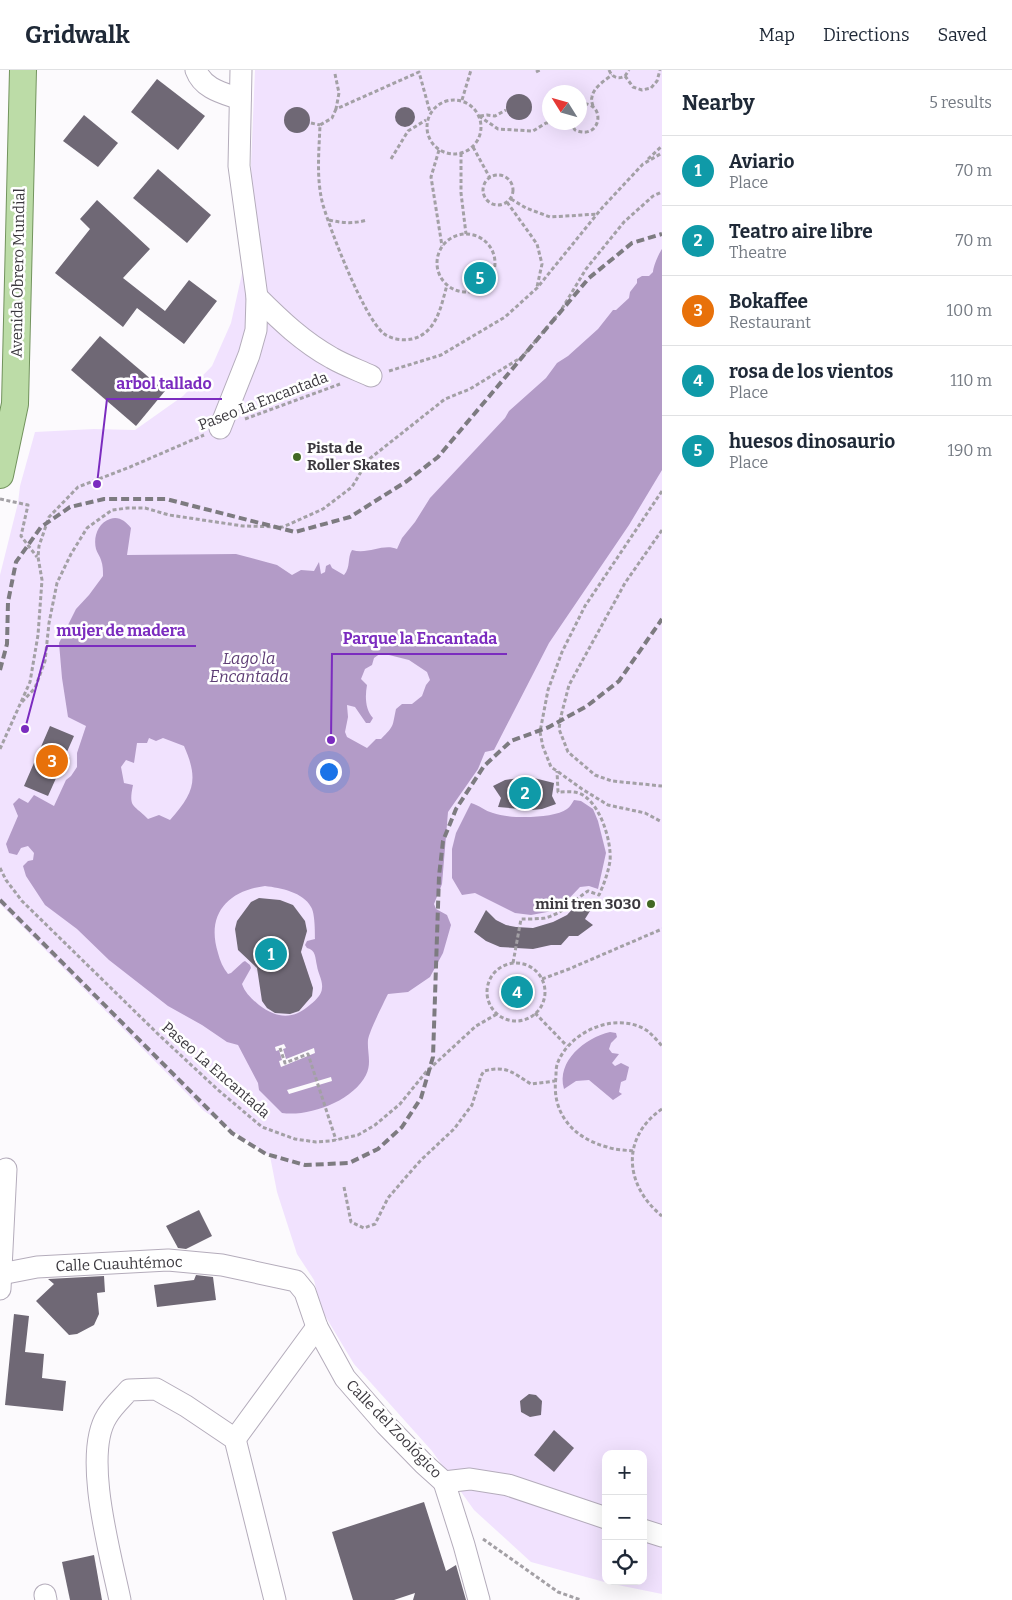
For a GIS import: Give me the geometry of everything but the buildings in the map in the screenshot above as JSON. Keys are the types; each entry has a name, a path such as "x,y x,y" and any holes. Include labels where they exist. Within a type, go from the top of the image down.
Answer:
{"main road":[{"name":"Avenida Obrero Mundial","path":"0,475 15,404 23,70"}],"street":[{"path":"196,70 199,78 208,86 240,99"},
{"path":"220,428 249,355 256,330 257,297 239,166 241,70"},
{"path":"257,297 292,331 307,342 332,358 371,376"},
{"path":"0,1281 6,1170"},
{"name":"Calle Cuauhtémoc","path":"0,1281 37,1267 168,1260 222,1265 296,1282"},
{"name":"Calle del Zoológico","path":"296,1282 305,1292 317,1327 345,1378 386,1425 444,1482 470,1479 508,1485 602,1517"},
{"path":"235,1439 317,1327"},
{"path":"120,1600 97,1480 98,1441 106,1416 129,1390 156,1389 186,1406 235,1439 275,1600"},
{"path":"444,1482 479,1600"},
{"path":"647,1531 662,1536"}],"path":[{"path":"462,100 471,70"},
{"path":"536,72 540,70"},
{"path":"609,70 612,75 618,78 625,76 629,70"},
{"path":"625,76 633,87 642,90 651,88 657,81 660,70"},
{"path":"336,108 419,71 430,112"},
{"path":"311,123 320,125 332,118 339,93 335,74"},
{"path":"575,130 584,132 593,129 596,125 598,115 593,107 592,97 603,80 612,75"},
{"path":"479,116 480,132 473,147 461,153 446,153 439,150 428,137 426,129 430,112 441,102 448,100 462,100 472,106 479,116 498,129 533,131 542,125"},
{"path":"587,104 593,107"},
{"path":"479,116 495,116 506,110"},
{"path":"391,159 408,132 427,120"},
{"path":"320,125 317,171 323,204 360,297 371,318 383,333 393,338 413,339 432,327 439,314 446,284"},
{"path":"643,164 662,146"},
{"path":"473,147 490,178"},
{"path":"439,150 430,177 442,246"},
{"path":"461,153 461,193 466,234"},
{"name":"Paseo La Encantada","path":"0,749 30,682 38,635 42,580 38,546 50,517 78,487 220,428 333,386 441,355 505,317 537,288 598,214 643,164 662,153"},
{"path":"500,176 509,180 513,189 511,199 498,206 494,205 486,199 484,186 490,178 500,176"},
{"path":"18,706 35,688 44,661 57,583 71,554 87,528 112,510 128,508 145,508 169,515 242,526 283,527 322,509 352,487 368,460 445,399 470,390 522,357 560,312 586,269 624,222 653,196 662,192"},
{"path":"511,199 526,208 550,217 598,214"},
{"path":"507,202 536,244 542,264 537,288"},
{"path":"328,220 344,223 358,223 367,220"},
{"path":"466,234 484,240 494,255 495,264 493,274 488,282 481,288 463,292 454,290 446,284 437,266 437,259 442,246 449,240 466,234"},
{"path":"662,492 585,606 562,652 548,690 540,732 542,747 551,767 608,805 646,813 662,822"},
{"path":"0,499 28,505 21,536 38,557"},
{"path":"662,530 625,583 569,685 561,716 560,729 568,752 595,775 612,781 662,786"},
{"path":"513,963 521,919 544,918 561,911 588,891 599,895 610,859 608,842 598,811 579,793 558,792 557,771"},
{"name":"Paseo La Encantada","path":"0,868 6,880 22,901 217,1089 262,1127 295,1139 316,1142 336,1140 358,1135 375,1125 400,1104 426,1072 476,1026 497,1014"},
{"path":"542,979 662,929"},
{"path":"513,963 522,964 539,974 542,979 545,992 543,1002 536,1013 524,1020 514,1021 505,1019 491,1008 487,990 495,972 503,966 513,963"},
{"path":"536,1013 567,1046"},
{"path":"633,1151 607,1147 586,1138 568,1126 559,1109 554,1087 558,1062 567,1046 583,1033 601,1025 614,1023 629,1024 648,1031 662,1046"},
{"path":"280,1048 285,1063 308,1054 336,1140"},
{"path":"344,1187 351,1222 364,1228 375,1224 388,1198 421,1160 454,1129 472,1105 484,1071 508,1070 516,1073 531,1084 555,1081"},
{"path":"662,1110 654,1115 645,1125 638,1137 633,1151 632,1166 635,1181 641,1194 650,1206 662,1216"},
{"path":"483,1538 558,1592 581,1600"}],"shaded area":[{"path":"255,70 662,70 662,1594 618,1585 647,1585 647,1450 602,1450 602,1581 531,1562 474,1510 432,1451 354,1364 321,1309 314,1280 297,1254 277,1192 270,1156 204,1111 0,904 0,575 18,503 20,486 35,432 94,429 135,430 183,396 212,366 231,323 253,224 251,164"}],"water":[{"name":"Lago la Encantada","path":"662,249 662,470 629,525 549,643 494,750 485,752 478,769 448,812 442,884 434,904 436,909 447,915 451,925 443,953 430,977 408,992 388,994 369,1036 368,1071 360,1084 341,1100 317,1110 293,1114 282,1113 259,1090 258,1083 238,1045 227,1042 168,1006 109,960 77,929 45,905 26,876 23,866 28,861 33,860 34,853 28,846 21,848 17,855 9,853 6,844 18,816 13,804 19,798 28,803 34,795 54,806 66,780 77,767 77,753 86,726 68,717 59,643 76,609 103,576 101,559 95,544 97,531 106,521 116,518 124,521 131,528 127,555 236,554 277,565 292,575 301,570 314,571 319,562 321,574 325,572 326,566 330,564 332,568 344,575 348,569 352,550 364,551 386,547 397,549 402,538 430,498 505,418 509,411 546,378 557,363 568,356 598,329 613,310 616,310 629,298 630,292 637,283 637,279 642,276 649,276 653,272","holes":["381,653 409,660 427,672 430,680 422,696 412,704 402,704 396,709 391,728 381,739 376,739 367,748 347,737 345,732 348,717 347,705 355,707 366,723 370,723 373,718 368,711 366,702 367,685 361,679 365,669 372,665 374,658","149,738 156,741 163,738 184,746 192,768 192,786 189,794 170,820 159,815 148,819 133,805 131,798 133,785 124,783 121,767 126,760 134,763 137,743 147,743","265,886 297,894 307,902 312,910 315,939 307,941 305,945 315,954 322,990 315,1001 298,1013 285,1016 266,1010 249,996 242,984 251,968 250,965 245,961 228,974 221,962 215,939 215,927 218,916 230,899 252,889"]},
{"path":"574,800 581,801 593,809 598,821 606,853 598,889 589,886 580,887 558,910 531,915 515,913 475,893 462,895 452,878 452,849 456,833 471,803 500,815 530,817 552,815 560,812 568,808"},
{"path":"610,1032 616,1033 617,1037 611,1043 609,1049 612,1053 619,1054 612,1063 615,1066 621,1063 629,1067 626,1080 621,1082 619,1092 622,1094 613,1100 589,1080 576,1081 564,1089 564,1069 568,1060 582,1045 591,1039"}],"pier":[{"path":"284,1044 286,1048 283,1049 286,1059 314,1048 315,1053 281,1067 279,1061 282,1060 279,1050 276,1051 275,1047"},
{"path":"331,1077 332,1081 289,1094 287,1090"}],"railway":[{"path":"0,670 7,644 8,602 16,562 41,527 70,507 104,499 166,499 295,532 350,517 407,481 438,457 589,278 632,243 662,234"},
{"path":"0,900 232,1133 266,1154 305,1165 349,1163 378,1149 402,1127 421,1098 433,1057 439,876 443,841 456,809 484,766 511,741 549,727 587,706 619,681 662,619"}],"place":[{"name":"huesos dinosaurio","path":"480,278"},
{"name":"Pista de Roller Skates","path":"297,457"},
{"name":"arbol tallado","path":"97,484"},
{"name":"mujer de madera","path":"25,729"},
{"name":"Parque la Encantada","path":"331,740"},
{"name":"Bokaffee","path":"52,761"},
{"name":"Teatro aire libre","path":"525,793"},
{"name":"mini tren 3030","path":"651,904"},
{"name":"Aviario","path":"271,954"},
{"name":"rosa de los vientos","path":"517,992"}]}
